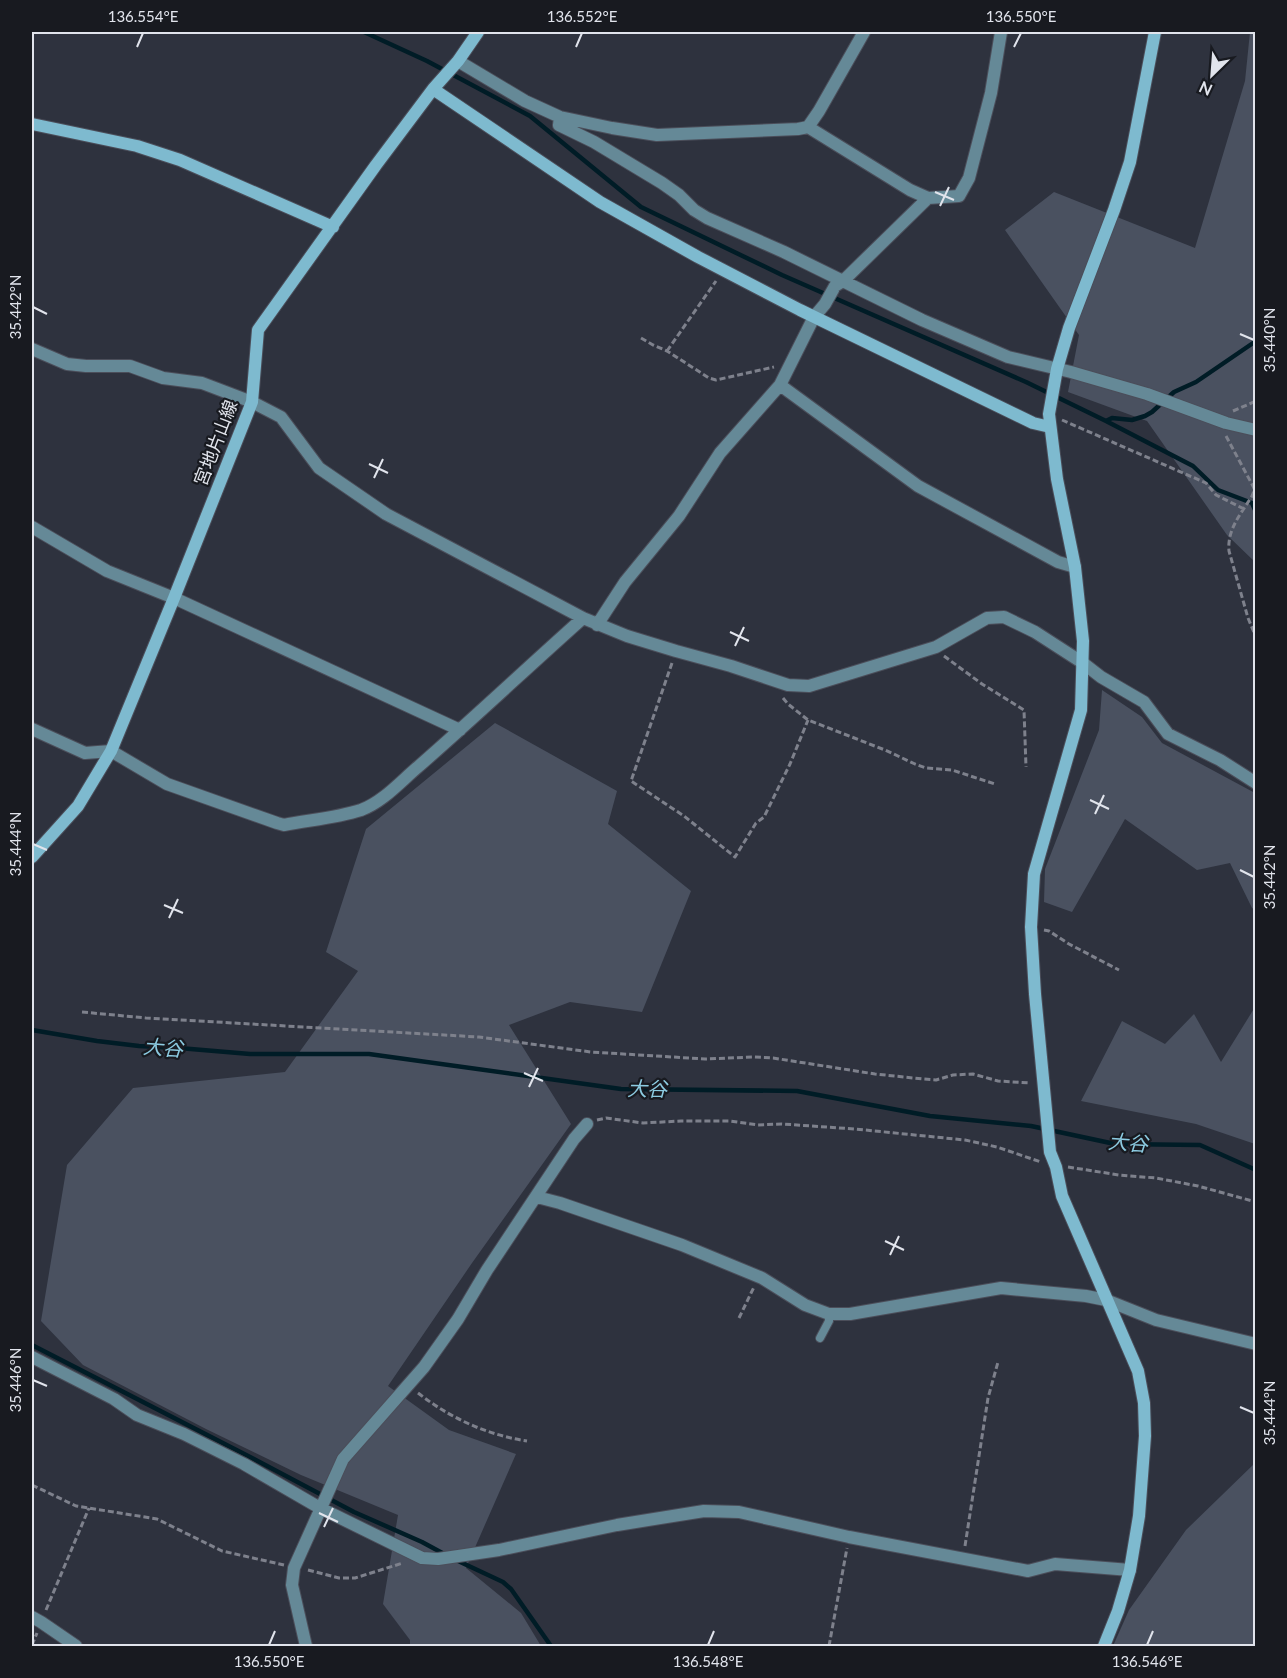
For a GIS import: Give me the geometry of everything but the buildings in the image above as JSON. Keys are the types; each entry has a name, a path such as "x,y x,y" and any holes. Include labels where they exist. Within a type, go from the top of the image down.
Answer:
{"street":[{"name":"宮地片山線","path":"32,856 78,806 111,751 252,402 258,330 376,165 478,32"},
{"path":"808,127 864,32"},
{"path":"458,61 525,101 560,117 612,128 657,135 808,127 910,190 928,198 959,196 969,178 991,93 1001,32"},
{"path":"1104,1647 1130,1570 1140,1504 1145,1436 1144,1403 1138,1371 1062,1196 1056,1167 1050,1152 1031,927 1034,874 1081,711 1083,663 1083,641 1075,567 1057,479 1049,421 1057,369 1069,328 1130,162 1155,32"},
{"path":"436,86 600,202 723,270 1033,423 1049,421"},
{"path":"560,117 559,124 662,183 707,218 784,252 922,320 1008,357 1147,394 1256,430"},
{"path":"32,124 137,146 180,160 333,227"},
{"path":"597,625 625,582 679,516 720,453 780,386 814,316 825,304 835,286 843,281 928,198"},
{"path":"32,349 67,364 130,366 163,378 202,383 252,402 281,417 319,468 386,514 582,618 676,651 788,685 809,686 936,647 987,618 1004,617 1035,632 1101,677 1144,702 1168,734 1220,760 1256,783"},
{"path":"780,386 918,486 1058,562 1075,567"},
{"path":"32,527 107,571 174,598 460,730"},
{"path":"32,729 85,753 111,751 167,784 284,825 362,810 380,799 460,730 582,618"},
{"path":"306,1647 292,1585 295,1567 343,1459 424,1367 458,1319 487,1270 574,1139 587,1124"},
{"path":"537,1197 682,1245 759,1277 805,1305 829,1314 850,1314 1001,1288 1106,1300 1156,1320 1256,1344"},
{"path":"32,1357 114,1399 137,1415 184,1434 244,1464 320,1508 422,1558 438,1559 499,1550 617,1525 704,1511 739,1512 849,1537 1028,1571 1055,1564 1130,1570"},
{"path":"36,1619 76,1647"}],"lane":[{"path":"820,1338 829,1314"}],"path":[{"path":"667,351 723,270"},
{"path":"641,338 716,380 793,361"},
{"path":"1256,401 1217,419 1254,488 1231,529 1228,540 1229,551 1256,637"},
{"path":"1049,421 1206,483 1216,495 1244,509"},
{"path":"936,647 937,651 982,684 1024,710 1026,767"},
{"path":"676,651 631,780 684,816 735,857 756,823 764,817 808,720"},
{"path":"775,681 780,694 788,704 808,720 926,768 952,770 995,784"},
{"path":"1031,927 1049,931 1119,970"},
{"path":"82,1012 146,1018 479,1037 591,1052 705,1059 764,1058 936,1080 953,1075 973,1074 998,1081 1044,1084"},
{"path":"587,1124 606,1118 643,1123 730,1121 758,1125 782,1124 855,1129 965,1140 998,1147 1056,1167 1156,1178 1198,1186 1256,1202"},
{"path":"739,1318 759,1277"},
{"path":"964,1558 988,1398 998,1362"},
{"path":"407,1385 446,1413 464,1422 491,1434 527,1441"},
{"path":"32,1485 76,1506 157,1519 222,1551 327,1576 355,1578 418,1556"},
{"path":"32,1645 36,1619 89,1508"},
{"path":"830,1647 849,1537"}],"shaded area":[{"path":"1250,32 1255,32 1255,562 1227,535 1147,421 1068,392 1079,335 1005,230 1054,192 1195,248 1245,81"},
{"path":"1102,690 1142,717 1162,743 1255,793 1255,910 1230,863 1197,870 1125,819 1072,912 1044,902 1045,869 1099,730"},
{"path":"495,723 617,791 608,824 691,891 642,1012 570,1002 509,1025 571,1124 388,1386 449,1430 516,1454 466,1568 521,1613 541,1646 410,1646 410,1640 383,1604 398,1515 301,1475 83,1365 41,1321 67,1165 133,1088 285,1072 358,971 326,952 366,829"},
{"path":"1255,1007 1255,1144 1196,1124 1081,1101 1122,1021 1165,1044 1194,1014 1221,1062"},
{"path":"1255,1463 1255,1646 1113,1646 1129,1610 1186,1530"}],"waterway":[{"path":"364,32 427,61 530,116 641,207 782,275 1026,382 1106,421 1193,466 1218,490 1252,503 1256,512"},
{"path":"1106,421 1112,418 1132,420 1145,416 1174,392 1196,382 1256,341"},
{"name":"大谷","path":"32,1030 139,1046 250,1054 369,1054 621,1089 797,1091 930,1116 1031,1126 1115,1144 1200,1145 1256,1170"},
{"path":"32,1345 354,1512 446,1555"},
{"path":"456,1560 503,1582 511,1589 551,1646"}]}
